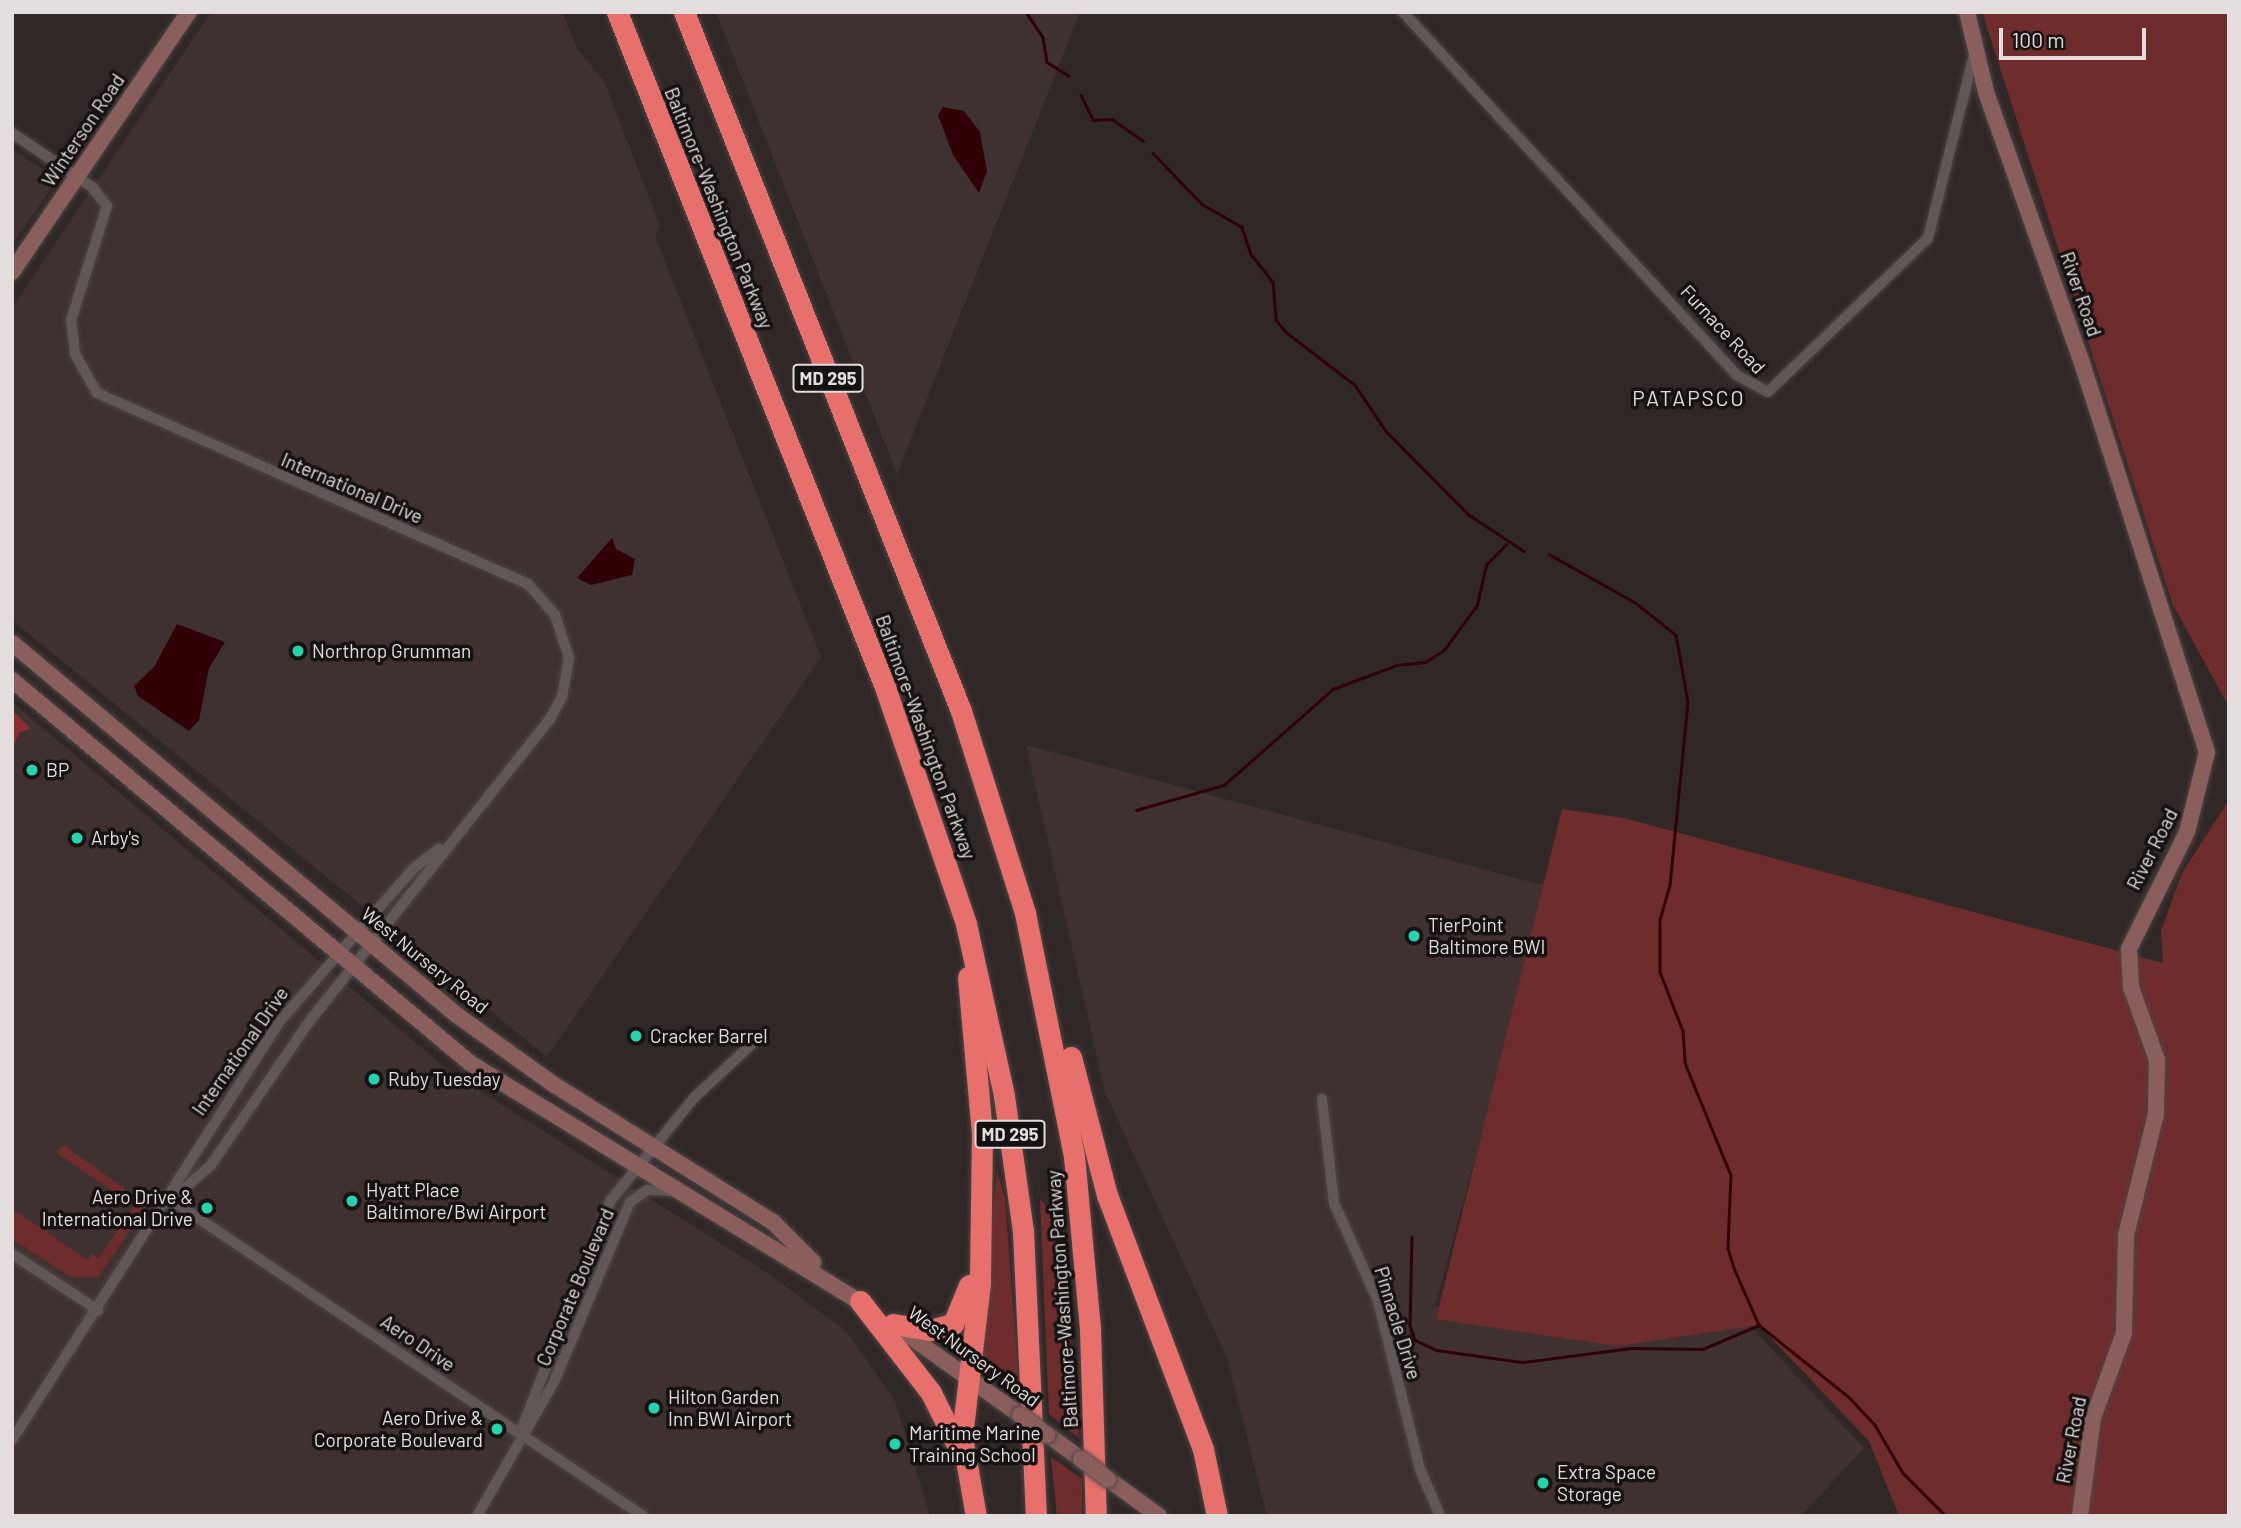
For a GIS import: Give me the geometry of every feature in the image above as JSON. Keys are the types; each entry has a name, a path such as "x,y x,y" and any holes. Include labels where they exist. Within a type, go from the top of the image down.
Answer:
{"highway":[{"name":"Baltimore-Washington Parkway","path":"617,12 912,765 966,924 1004,1096 1023,1231 1036,1516"},
{"name":"Baltimore-Washington Parkway","path":"685,17 961,711 1002,831 1047,1000 1074,1156 1090,1331 1096,1516"},
{"path":"912,765 967,973 982,1133 978,1227 980,1283 967,1377 965,1465"},
{"path":"1002,831 1033,911 1107,1195 1203,1449 1217,1516"},
{"path":"893,1324 941,1330 953,1324 967,1299 978,1227"},
{"path":"860,1301 931,1393 965,1465 976,1516"}],"main road":[{"name":"Winterson Road","path":"12,272 189,12"},
{"name":"River Road","path":"1967,12 1975,55 2082,363 2207,752 2190,823 2129,949 2131,987 2157,1060 2156,1114 2126,1235 2124,1333 2093,1418 2080,1516"},
{"name":"West Nursery Road","path":"12,643 356,932 499,1046 773,1222 832,1281"},
{"name":"West Nursery Road","path":"12,680 470,1063 832,1281 1159,1516"},
{"path":"637,1166 657,1165 750,1223 773,1222"}],"street":[{"name":"Furnace Road","path":"1403,12 1737,374 1768,392 1928,238 1975,55"},
{"name":"International Drive","path":"12,133 103,197 108,216 71,320 75,354 97,393 528,584 555,615 569,658 562,697 444,845 373,946 311,1019 211,1165 171,1200"},
{"name":"International Drive","path":"12,1440 171,1200 197,1144 232,1091 337,953 444,845"},
{"name":"Corporate Boulevard","path":"520,1433 595,1237 637,1166 756,1040"},
{"name":"Pinnacle Drive","path":"1322,1099 1334,1203 1378,1301 1420,1469 1440,1516"},
{"name":"Corporate Boulevard","path":"477,1516 520,1433 554,1382 630,1202 647,1190 683,1192"},
{"name":"Aero Drive","path":"171,1200 643,1516"},
{"path":"12,1254 98,1310"}],"shaded area":[{"name":"Northrop Grumman","path":"211,12 562,12 578,50 604,81 660,226 655,236 821,657 547,1057 12,620 12,308"},
{"path":"716,12 1080,12 897,474"},
{"path":"1982,12 2229,12 2229,707 2173,605"},
{"path":"943,107 964,111 980,132 987,171 979,193 953,155 938,115"},
{"path":"12,149 50,174 52,187 12,245"},
{"path":"612,538 616,549 635,559 632,575 591,585 577,578"},
{"path":"177,624 225,642 209,668 199,720 189,731 138,696 134,686 154,667"},
{"path":"12,702 449,1071 769,1274 846,1331 895,1401 930,1516 12,1516"},
{"path":"12,710 31,729 20,732 12,749"},
{"path":"1026,745 1549,887 1435,1306 1741,1316 1864,1448 1801,1516 1267,1516 1227,1358 1105,1092"},
{"path":"2229,800 2229,1516 1899,1516 1869,1441 1759,1325 1617,1346 1436,1319 1562,809 1624,818 2163,963 2161,931 2182,873"},
{"path":"64,1145 147,1205 98,1277 71,1277 12,1239 12,1209 45,1231 50,1226 48,1233 87,1260 92,1254 99,1258 134,1206 57,1153"},
{"path":"997,1171 1005,1199 1019,1390 979,1358"},
{"path":"1040,1199 1061,1223 1079,1438 1049,1414"},
{"path":"1051,1457 1082,1479 1082,1516 1057,1516"}],"waterway":[{"path":"1026,12 1043,37 1047,62 1068,75"},
{"path":"1081,95 1093,120 1112,119 1143,141"},
{"path":"1153,153 1202,204 1242,227 1251,254 1273,282 1276,320 1286,332 1355,385 1386,431 1468,514 1524,551"},
{"path":"1136,810 1224,785 1333,689 1397,665 1425,662 1444,650 1477,605 1486,565 1506,544"},
{"path":"1549,554 1636,603 1676,635 1688,702 1670,885 1660,919 1660,972 1683,1031 1685,1063 1731,1175 1728,1248 1734,1268 1759,1325 1849,1397 1875,1425 1903,1473 1946,1516"},
{"path":"1412,1237 1410,1325 1415,1340 1436,1350 1523,1362 1631,1348 1703,1349 1759,1325"}],"place":[{"name":"Northrop Grumman","path":"298,651"},
{"name":"BP","path":"32,770"},
{"name":"Arby's","path":"77,838"},
{"name":"TierPoint Baltimore BWI","path":"1414,936"},
{"name":"Cracker Barrel","path":"636,1036"},
{"name":"Ruby Tuesday","path":"374,1079"},
{"name":"Hyatt Place Baltimore/Bwi Airport","path":"352,1201"},
{"name":"Aero Drive & International Drive","path":"207,1208"},
{"name":"Hilton Garden Inn BWI Airport","path":"654,1408"},
{"name":"Aero Drive & Corporate Boulevard","path":"497,1429"},
{"name":"Maritime Marine Training School","path":"895,1444"},
{"name":"Extra Space Storage","path":"1543,1483"}],"district":[{"name":"PATAPSCO","path":"1689,398"}]}
